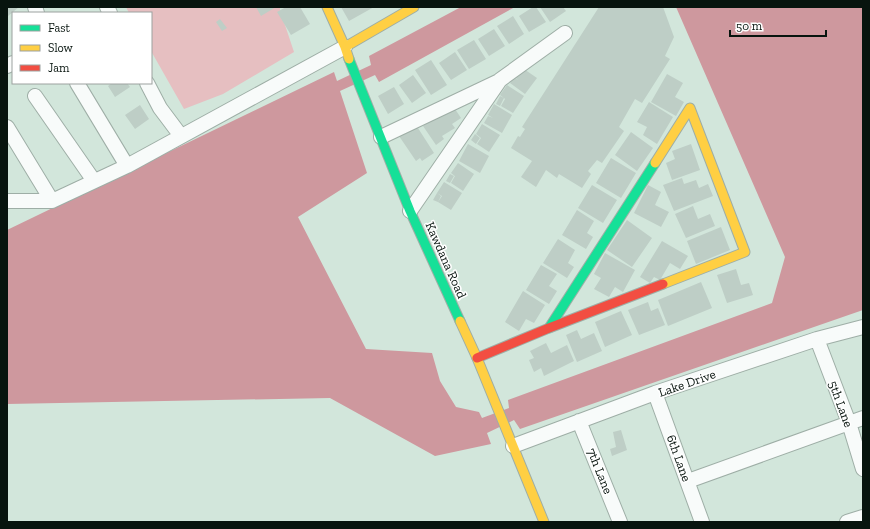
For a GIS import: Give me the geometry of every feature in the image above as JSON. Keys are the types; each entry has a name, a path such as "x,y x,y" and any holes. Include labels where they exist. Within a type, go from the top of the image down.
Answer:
{"street":[{"name":"Kawdana Road","path":"327,7 368,104 410,211 477,358 544,522"},
{"path":"7,201 52,201 127,166 181,136 347,53 414,7"},
{"path":"381,137 500,80 565,33"},
{"path":"410,211 500,80"},
{"path":"77,84 127,166"},
{"path":"148,84 160,108 181,136"},
{"path":"35,96 94,181"},
{"path":"477,358 549,328 745,252 690,108 549,328"},
{"path":"7,127 52,201"},
{"name":"Lake Drive","path":"514,446 655,393 817,339 863,327"},
{"name":"5th Lane","path":"817,339 849,423 863,469"},
{"name":"6th Lane","path":"655,393 702,522"},
{"path":"688,482 863,418"},
{"name":"7th Lane","path":"580,421 620,522"},
{"path":"847,522 863,517"}],"shaded area":[{"path":"126,7 280,7 294,52 223,94 184,109 152,53 152,12 128,12"},
{"path":"461,7 515,7 379,82 375,75 340,91 367,173 298,217 366,349 432,353 440,381 456,407 479,412 482,418 509,408 508,400 772,303 785,257 676,7 863,7 863,310 520,429 514,420 487,433 491,444 435,456 330,398 7,404 7,230 334,72 337,81 371,65 369,56"}],"building":[{"path":"7,7 19,7 12,12 8,16"},
{"path":"256,7 276,7 261,16"},
{"path":"286,7 300,7 310,24 291,35 277,12"},
{"path":"341,7 374,7 349,21"},
{"path":"533,7 536,7 546,22 529,32 519,16"},
{"path":"540,7 563,7 566,11 550,22"},
{"path":"599,7 663,7 674,37 665,56 670,59 642,103 635,99 619,127 624,131 602,163 597,160 588,171 591,174 582,188 559,174 557,178 546,170 536,187 521,177 532,161 511,148 518,136 520,137 525,129 522,127"},
{"path":"513,16 524,34 509,44 497,26"},
{"path":"220,19 227,28 222,31 216,22"},
{"path":"494,29 505,46 489,56 478,39"},
{"path":"474,40 486,59 469,69 457,50"},
{"path":"455,52 467,70 451,80 439,63"},
{"path":"431,60 447,85 431,95 415,70"},
{"path":"521,67 537,78 525,94 510,83 514,77 518,80 514,76"},
{"path":"667,74 683,83 675,97 684,102 676,116 651,102"},
{"path":"413,75 426,93 412,103 399,85"},
{"path":"111,84 128,84 130,87 115,97 108,86"},
{"path":"507,85 524,96 513,113 501,106 505,99 500,95"},
{"path":"394,87 404,104 388,114 378,96"},
{"path":"500,96 504,98 500,106 496,104"},
{"path":"649,102 673,117 657,144 643,135 647,127 637,122"},
{"path":"494,104 512,115 502,133 484,123 488,116 493,118 488,115"},
{"path":"140,105 149,119 135,129 125,115"},
{"path":"453,106 461,118 452,124 455,128 442,136 444,139 436,145 423,126"},
{"path":"482,124 500,135 489,152 477,144 481,138 476,134"},
{"path":"416,125 434,153 422,161 420,158 416,161 399,136"},
{"path":"631,132 653,148 637,171 615,155"},
{"path":"475,134 480,138 476,144 471,140"},
{"path":"468,144 489,156 480,173 459,161"},
{"path":"691,144 700,170 672,180 666,163 675,159 672,151"},
{"path":"611,158 636,173 621,198 596,183"},
{"path":"458,163 474,174 463,191 451,183 455,176 451,173"},
{"path":"450,174 454,176 450,183 446,181"},
{"path":"682,178 684,184 696,180 699,188 708,184 713,196 674,211 663,185"},
{"path":"444,182 462,193 451,210 438,202 442,196 437,193"},
{"path":"592,185 617,200 603,223 578,208"},
{"path":"648,185 661,192 655,205 669,212 661,227 634,213"},
{"path":"437,193 441,196 438,202 433,200"},
{"path":"693,206 698,219 710,214 715,226 686,238 675,214"},
{"path":"577,210 594,221 587,233 593,237 586,249 562,235"},
{"path":"627,220 652,238 632,267 607,250"},
{"path":"721,227 730,250 696,264 687,241"},
{"path":"558,239 575,250 568,263 574,267 567,278 543,263"},
{"path":"662,241 688,256 680,269 670,263 660,280 654,277 650,283 640,277"},
{"path":"605,253 635,270 623,292 615,287 609,297 594,289 601,278 594,274"},
{"path":"541,265 557,274 549,286 557,291 549,304 526,290"},
{"path":"736,269 741,285 749,283 753,295 727,303 717,275"},
{"path":"701,282 712,308 668,326 658,300"},
{"path":"523,291 545,305 534,323 526,319 519,331 505,322"},
{"path":"648,302 651,311 658,308 665,325 639,335 628,310"},
{"path":"621,311 632,335 605,347 595,322"},
{"path":"577,330 581,339 594,333 602,351 577,362 566,335"},
{"path":"546,343 551,353 567,345 574,361 544,376 541,368 534,372 529,360 534,358 530,351"},
{"path":"621,430 627,450 612,456 610,449 616,447 613,432"}],"traffic: fast":[{"path":"349,59 410,211 460,321"},
{"path":"549,328 655,163"}],"traffic: slow":[{"path":"327,7 345,47"},
{"path":"349,59 345,47 414,7"},
{"path":"655,163 690,108 745,252 663,284"},
{"path":"460,321 477,358 544,522"}],"traffic: jam":[{"path":"477,358 549,328 663,284"}]}
